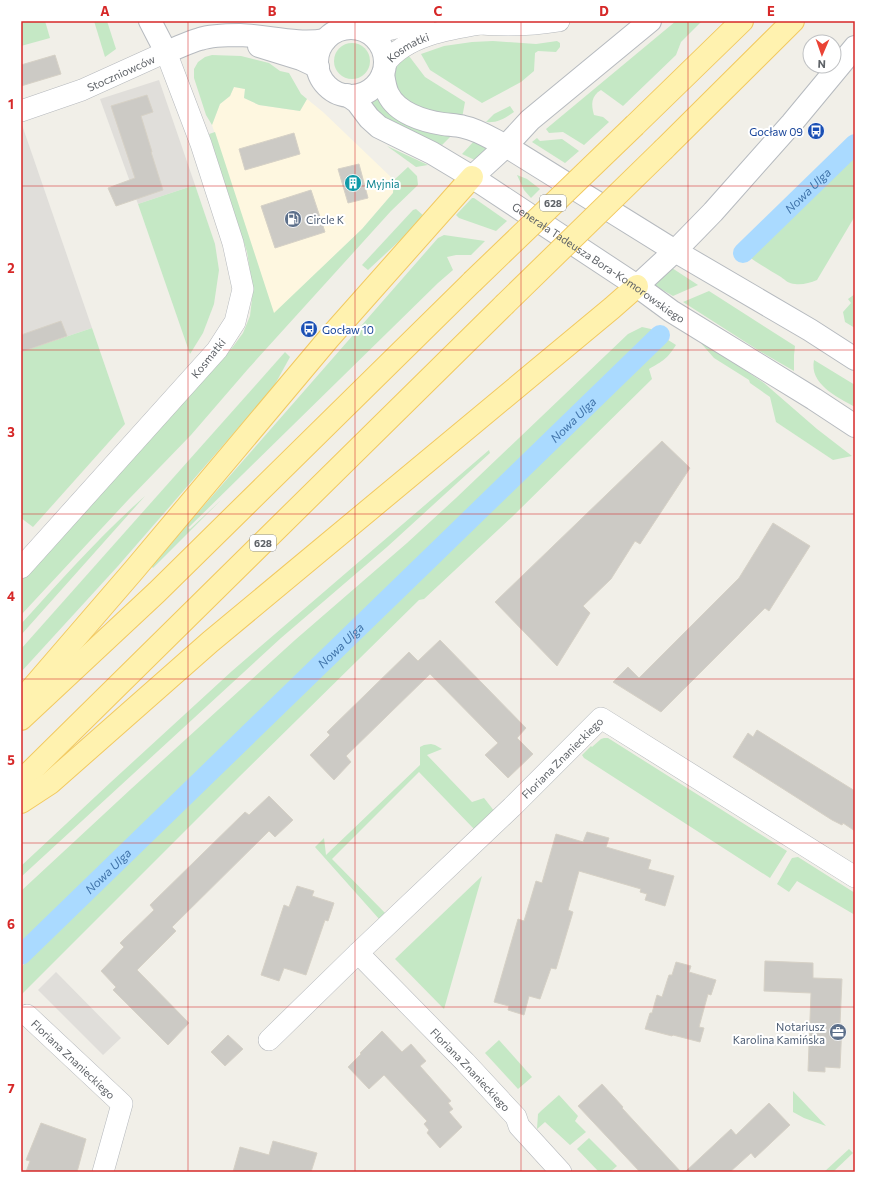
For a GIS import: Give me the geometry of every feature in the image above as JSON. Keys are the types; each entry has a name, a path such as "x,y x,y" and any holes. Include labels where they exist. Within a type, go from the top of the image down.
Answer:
{"main road":[{"name":"628","path":"21,719 157,592 472,282 742,21"},
{"name":"628","path":"21,781 793,21"},
{"path":"21,701 134,570 329,338 472,177"},
{"path":"21,802 50,783 210,642 637,286"}],"street":[{"path":"150,21 166,52"},
{"name":"Kosmatki","path":"369,33 380,32 415,22 424,21"},
{"name":"Kosmatki","path":"456,21 508,26 558,21"},
{"path":"472,177 506,146 530,120 650,21"},
{"name":"Kosmatki","path":"384,69 391,56 419,39 435,33 481,24"},
{"path":"384,69 373,88 366,92 347,95 337,92 328,86 321,77 318,67 320,47 333,33 341,29 360,29 369,33 376,38 381,46 384,55 384,69 388,94 400,108 423,120 464,127 477,131 506,146 676,251 804,326 855,359"},
{"name":"Stoczniowców","path":"222,36 243,40 301,59 318,67"},
{"name":"Stoczniowców","path":"21,111 82,90 201,38 247,36 304,42 325,40"},
{"path":"637,286 676,251 713,212 792,123 855,47"},
{"name":"Kosmatki","path":"21,568 217,350 234,322 243,289 233,243 201,144 166,52"},
{"name":"Generała Tadeusza Bora-Komorowskiego","path":"347,95 357,102 369,118 380,127 432,153 472,177 637,286 671,311 855,426"},
{"name":"Floriana Znanieckiego","path":"269,1040 358,953 512,807 601,718 855,876"},
{"name":"Floriana Znanieckiego","path":"358,953 465,1062 516,1117 519,1126 561,1172"},
{"name":"Floriana Znanieckiego","path":"27,1015 122,1104 103,1172"}],"shaded area":[{"path":"159,80 195,185 138,204 100,99"},
{"path":"234,87 245,89 244,98 259,105 300,111 307,99 323,112 394,180 393,193 362,229 274,314 212,125 220,104 230,96"},
{"path":"21,125 92,328 21,352"},
{"path":"56,972 121,1038 103,1055 38,990"}],"green space":[{"path":"21,21 45,21 50,38 21,46"},
{"path":"94,21 107,21 116,49 105,57"},
{"path":"676,21 702,21 681,42 676,55 623,106 601,90 595,95 592,104 594,115 603,117 609,122 584,145 563,132 549,133 546,129"},
{"path":"493,41 536,44 557,41 560,43 560,47 556,52 538,51 535,53 534,71 521,82 482,103 430,70 421,54 444,46"},
{"path":"355,43 365,48 369,54 369,68 365,74 359,78 349,79 339,74 335,68 334,58 339,48 345,44"},
{"path":"212,55 241,56 269,63 280,71 289,73 301,94 307,99 300,111 259,105 244,98 245,89 234,87 230,96 220,104 212,125 206,115 194,78 194,69 198,62 205,57"},
{"path":"409,56 425,77 465,102 462,118 424,112 396,93 394,76 396,68"},
{"path":"377,96 382,104 454,133 442,145 382,118 366,102"},
{"path":"510,106 514,112 498,121 486,122 494,114"},
{"path":"215,132 274,313 362,229 393,193 394,180 408,167 417,176 418,185 391,211 248,369 191,435 21,615 21,581 232,348 243,333 250,316 253,290 247,252 209,134"},
{"path":"537,138 540,141 562,139 579,151 565,163 532,142"},
{"path":"476,139 493,146 477,161 462,154"},
{"path":"387,146 428,165 416,167"},
{"path":"855,152 855,216 817,280 803,284 787,282 748,256 787,220"},
{"path":"517,175 527,179 540,189 531,198 524,190"},
{"path":"195,185 215,244 219,270 214,304 203,333 190,354 138,204"},
{"path":"472,198 507,221 496,231 459,218 456,215"},
{"path":"416,209 425,217 368,270 362,265 413,210"},
{"path":"444,235 485,241 471,255 456,255 447,257 453,270 188,528 190,529 221,500 153,568 151,566 438,238"},
{"path":"672,268 698,285 673,296 654,285"},
{"path":"709,291 795,346 794,371 761,352 683,302"},
{"path":"855,294 855,328 845,322 843,312 851,303 848,299"},
{"path":"642,327 651,329 655,332 464,516 124,849 21,945 21,891 295,640 407,543 628,334"},
{"path":"92,328 125,424 33,527 21,518 21,352"},
{"path":"665,338 676,345 670,354 649,369 652,379 513,516 424,599 419,600 21,995 21,967 145,847 332,661 394,603"},
{"path":"700,340 764,383 817,429 852,456 833,460 776,422 770,397 750,383 749,380 714,358 699,341"},
{"path":"285,352 290,357 273,388 118,566 21,672 21,649"},
{"path":"814,360 855,385 855,407 840,399 820,383 816,376"},
{"path":"489,450 490,453 387,547 281,638 21,877 21,866 232,671"},
{"path":"145,496 21,635 21,624 97,542"},
{"path":"604,738 608,738 787,851 770,878 584,758 582,755 591,746 592,747"},
{"path":"431,744 442,749 427,755 472,802 484,798 495,812 474,829 419,772 332,859 386,914 380,920 315,847 324,838 326,855 420,765 420,747"},
{"path":"798,857 855,893 855,915 797,881 789,892 777,884 792,858"},
{"path":"482,876 444,1009 395,959"},
{"path":"499,1040 532,1077 518,1089 485,1053"},
{"path":"793,1091 826,1126 804,1118 793,1112"},
{"path":"559,1095 578,1116 575,1121 586,1132 570,1145 545,1122 537,1129 538,1114"},
{"path":"589,1138 617,1166 610,1172 599,1172 577,1149"},
{"path":"849,1149 853,1153 833,1172 824,1172"}],"building":[{"path":"55,55 61,74 21,86 21,65"},
{"path":"147,95 153,112 141,116 163,190 116,206 108,188 135,178 111,106"},
{"path":"294,133 300,154 245,170 239,149"},
{"name":"Myjnia","path":"359,164 368,198 348,203 338,169"},
{"name":"Circle K","path":"311,190 325,232 275,248 261,206"},
{"path":"61,321 67,336 21,352 21,335"},
{"path":"662,441 690,468 640,544 635,541 611,579 583,606 590,613 557,666 495,602"},
{"path":"773,523 810,546 769,611 765,608 661,712 613,682 628,667 639,678 739,578"},
{"path":"440,640 526,728 517,738 533,754 508,778 485,755 498,743 430,674 346,756 351,762 334,780 310,755 330,735 327,732 409,652 418,661"},
{"path":"757,730 855,791 855,831 843,823 842,825 832,820 733,757 748,733 753,737"},
{"path":"269,796 293,820 275,837 269,831 172,927 176,931 137,970 189,1023 168,1045 113,990 116,987 101,971 124,947 120,943 154,910 150,905 245,812 249,815"},
{"path":"587,832 609,838 606,847 651,860 648,869 674,876 665,906 645,900 647,894 640,892 641,889 579,871 568,910 573,912 556,969 551,968 540,999 529,996 524,1015 508,1010 509,1006 494,1002 518,919 524,921 536,881 542,883 556,834 583,842"},
{"path":"297,886 314,891 312,896 334,903 328,921 325,920 306,975 284,968 279,981 261,975 284,905 289,907"},
{"path":"765,961 813,963 813,978 842,979 840,1068 825,1067 825,1072 808,1071 811,993 764,991"},
{"path":"676,962 691,966 689,972 716,980 711,995 708,994 699,1027 704,1028 700,1042 645,1029 650,1013 652,1013 657,995 662,997 669,975 672,975"},
{"path":"382,1031 402,1052 411,1044 426,1061 420,1066 451,1101 448,1103 453,1109 449,1112 462,1127 440,1148 427,1133 429,1130 424,1124 427,1121 384,1075 369,1089 348,1067"},
{"path":"228,1035 243,1049 225,1066 211,1052"},
{"path":"602,1084 681,1172 640,1172 578,1106"},
{"path":"769,1103 790,1125 755,1158 751,1153 730,1172 685,1172 731,1129 736,1135"},
{"path":"41,1123 86,1139 77,1172 26,1172 30,1161 26,1160"},
{"path":"273,1141 317,1153 311,1172 233,1172 240,1147 269,1155"}],"waterway":[{"name":"Nowa Ulga","path":"743,253 855,144"},
{"name":"Nowa Ulga","path":"21,955 660,335"}],"place":[{"name":"Gocław 09","path":"816,131"},
{"name":"Myjnia","path":"353,183"},
{"name":"Circle K","path":"293,219"},
{"name":"Gocław 10","path":"309,329"},
{"name":"Notariusz Karolina Kamińska","path":"838,1032"}]}
